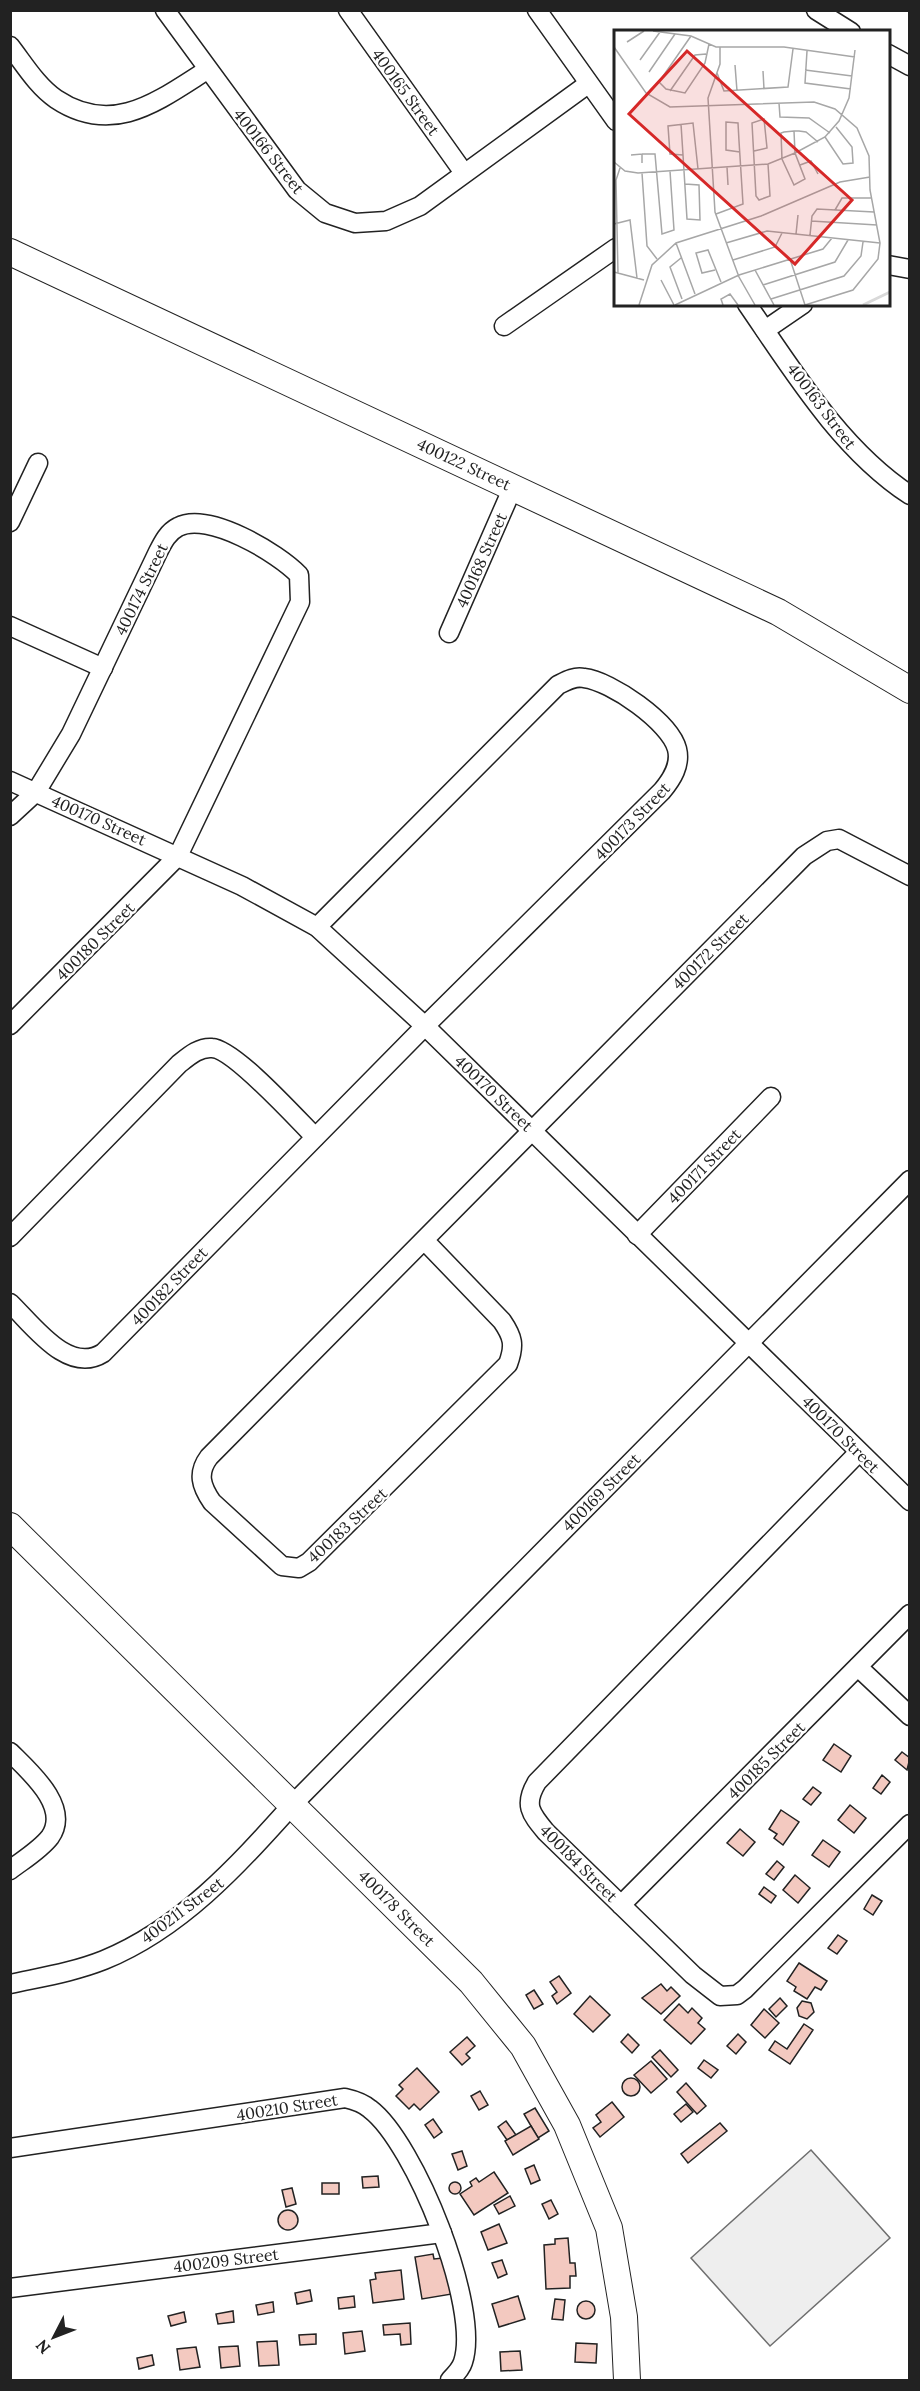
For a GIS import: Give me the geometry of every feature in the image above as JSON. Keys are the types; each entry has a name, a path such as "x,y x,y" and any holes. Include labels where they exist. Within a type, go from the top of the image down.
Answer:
{"street":[{"name":"400166 Street","path":"165,10 297,190 325,213 355,224 386,221 420,206 588,84"},
{"name":"400165 Street","path":"348,10 464,173"},
{"path":"537,10 614,120"},
{"path":"816,10 848,30"},
{"path":"10,46 38,82 55,98 90,114 111,116 127,114 169,94 207,70"},
{"path":"890,55 909,66"},
{"path":"504,326 614,249"},
{"name":"400122 Street","path":"10,252 778,612 909,690"},
{"path":"890,265 909,269"},
{"name":"400163 Street","path":"748,306 836,427 864,460 885,479 909,495"},
{"path":"765,330 800,306"},
{"path":"10,522 38,463"},
{"name":"400168 Street","path":"449,633 513,487"},
{"name":"400174 Street","path":"10,816 36,792 71,734 166,538 180,525 194,523 245,538 271,552 298,575 300,602 178,856"},
{"path":"10,626 102,669"},
{"name":"400173 Street","path":"318,927 558,685 582,677 600,681 622,693 649,715 671,737 677,749 678,763 672,779 425,1026"},
{"name":"400170 Street","path":"10,781 242,886 318,927 425,1026 532,1130 909,1502"},
{"name":"400172 Street","path":"532,1130 816,846 838,839 909,876"},
{"name":"400180 Street","path":"10,1025 178,856"},
{"name":"400182 Street","path":"10,1303 62,1352 78,1359 96,1357 425,1026"},
{"path":"10,1237 179,1064 201,1050 211,1048 220,1050 237,1061 315,1137"},
{"name":"400171 Street","path":"637,1235 771,1098"},
{"name":"400183 Street","path":"424,1240 494,1312 512,1336 513,1353 508,1364 309,1562 299,1568 282,1566 212,1502 201,1483 203,1465 339,1323 532,1130"},
{"name":"400169 Street","path":"292,1804 909,1180"},
{"name":"400184 Street","path":"859,1452 553,1765 529,1795 534,1817 621,1905 711,1991 720,1996 737,1995 909,1824"},
{"name":"400178 Street","path":"10,1526 471,1982 523,2046 567,2125 609,2228 624,2317 627,2380"},
{"name":"400185 Street","path":"621,1905 909,1614"},
{"path":"858,1667 909,1716"},
{"path":"10,1752 38,1780 52,1802 56,1818 55,1829 48,1839 10,1870"},
{"name":"400211 Street","path":"10,1984 72,1971 104,1960 146,1938 224,1881 292,1804"},
{"name":"400210 Street","path":"10,2148 345,2098 371,2109 386,2125 430,2202 457,2277 466,2323 463,2362 450,2380"},
{"name":"400209 Street","path":"10,2288 442,2233"}],"shaded area":[{"path":"811,2150 890,2238 770,2346 691,2258"}],"building":[{"path":"834,1744 851,1756 841,1772 823,1760"},
{"path":"902,1752 910,1758 907,1770 895,1760"},
{"path":"882,1775 890,1782 881,1794 873,1788"},
{"path":"813,1787 821,1793 811,1805 803,1799"},
{"path":"850,1805 866,1818 854,1833 838,1820"},
{"path":"781,1810 799,1822 783,1845 774,1838 777,1834 769,1829"},
{"path":"740,1829 755,1842 743,1856 727,1843"},
{"path":"823,1840 840,1852 829,1867 812,1855"},
{"path":"777,1861 784,1867 774,1880 766,1874"},
{"path":"795,1875 810,1888 798,1903 783,1890"},
{"path":"764,1887 776,1896 771,1903 759,1894"},
{"path":"872,1895 882,1901 873,1915 864,1909"},
{"path":"838,1935 847,1941 837,1954 828,1948"},
{"path":"799,1963 827,1981 821,1990 815,1987 807,1999 794,1991 796,1987 787,1981"},
{"path":"559,1976 571,1993 557,2004 552,1996 557,1992 550,1982"},
{"path":"661,1984 667,1991 671,1987 680,1996 661,2014 642,1998"},
{"path":"534,1990 543,2004 534,2009 526,1995"},
{"path":"590,1996 610,2015 593,2032 574,2014"},
{"path":"780,1998 787,2006 776,2017 769,2009"},
{"path":"802,2001 811,2003 814,2012 807,2019 799,2016 797,2008"},
{"path":"679,2004 688,2013 692,2008 702,2018 698,2023 705,2029 691,2044 664,2020"},
{"path":"764,2009 779,2023 765,2038 751,2025"},
{"path":"804,2024 813,2030 790,2064 769,2050 775,2041 787,2049"},
{"path":"628,2034 639,2045 632,2053 621,2042"},
{"path":"738,2034 746,2042 736,2054 727,2046"},
{"path":"467,2037 475,2046 466,2054 470,2058 462,2065 450,2052"},
{"path":"660,2050 678,2070 671,2077 652,2057"},
{"path":"704,2060 718,2070 711,2078 698,2068"},
{"path":"651,2061 667,2079 651,2093 634,2075"},
{"path":"417,2068 439,2092 420,2110 414,2104 409,2109 396,2096 403,2089 399,2085"},
{"path":"631,2078 637,2081 640,2087 637,2093 631,2096 625,2093 622,2087 625,2081"},
{"path":"686,2083 706,2106 697,2114 677,2092"},
{"path":"480,2091 488,2105 479,2110 471,2096"},
{"path":"612,2102 624,2117 600,2137 593,2128 601,2122 596,2115"},
{"path":"686,2104 693,2112 681,2122 674,2114"},
{"path":"535,2108 549,2131 538,2138 524,2114"},
{"path":"433,2119 442,2132 434,2138 425,2125"},
{"path":"506,2121 516,2135 507,2140 498,2127"},
{"path":"720,2123 727,2131 688,2163 681,2154"},
{"path":"531,2126 539,2139 513,2155 505,2141"},
{"path":"462,2151 467,2166 458,2170 452,2154"},
{"path":"534,2165 540,2180 531,2184 525,2169"},
{"path":"494,2172 508,2193 474,2215 460,2194 472,2186 470,2182 476,2178 479,2182"},
{"path":"378,2176 379,2187 363,2188 362,2177"},
{"path":"457,2182 461,2188 457,2194 453,2194 449,2186"},
{"path":"322,2183 339,2183 339,2194 322,2194"},
{"path":"292,2188 296,2204 286,2207 282,2190"},
{"path":"510,2196 515,2206 499,2214 494,2205"},
{"path":"551,2200 558,2214 549,2219 542,2204"},
{"path":"288,2210 295,2213 298,2220 295,2227 288,2230 281,2227 278,2220 281,2213"},
{"path":"499,2224 507,2243 488,2250 481,2232"},
{"path":"568,2238 570,2263 575,2263 576,2276 570,2276 570,2288 546,2289 544,2245 555,2244 555,2239"},
{"path":"433,2254 434,2259 443,2258 452,2294 422,2299 415,2257"},
{"path":"502,2260 507,2274 498,2278 492,2263"},
{"path":"401,2270 404,2299 373,2303 370,2280 376,2279 375,2273"},
{"path":"310,2290 312,2301 297,2304 295,2293"},
{"path":"354,2296 355,2307 339,2309 338,2298"},
{"path":"518,2296 525,2319 499,2327 492,2304"},
{"path":"555,2299 565,2300 563,2320 552,2319"},
{"path":"582,2301 590,2301 595,2306 593,2317 582,2319 577,2314 577,2306"},
{"path":"273,2302 274,2312 258,2315 256,2305"},
{"path":"233,2311 234,2322 218,2324 216,2314"},
{"path":"184,2312 186,2322 171,2326 168,2316"},
{"path":"410,2323 411,2344 401,2345 400,2334 384,2335 383,2325"},
{"path":"362,2331 365,2351 345,2354 343,2333"},
{"path":"316,2334 316,2344 300,2345 299,2335"},
{"path":"277,2341 279,2365 259,2366 257,2342"},
{"path":"576,2343 597,2344 596,2363 575,2362"},
{"path":"238,2346 240,2366 221,2368 219,2347"},
{"path":"196,2347 200,2367 180,2370 177,2349"},
{"path":"520,2351 522,2370 501,2371 500,2352"},
{"path":"152,2355 154,2365 139,2369 137,2358"}]}
